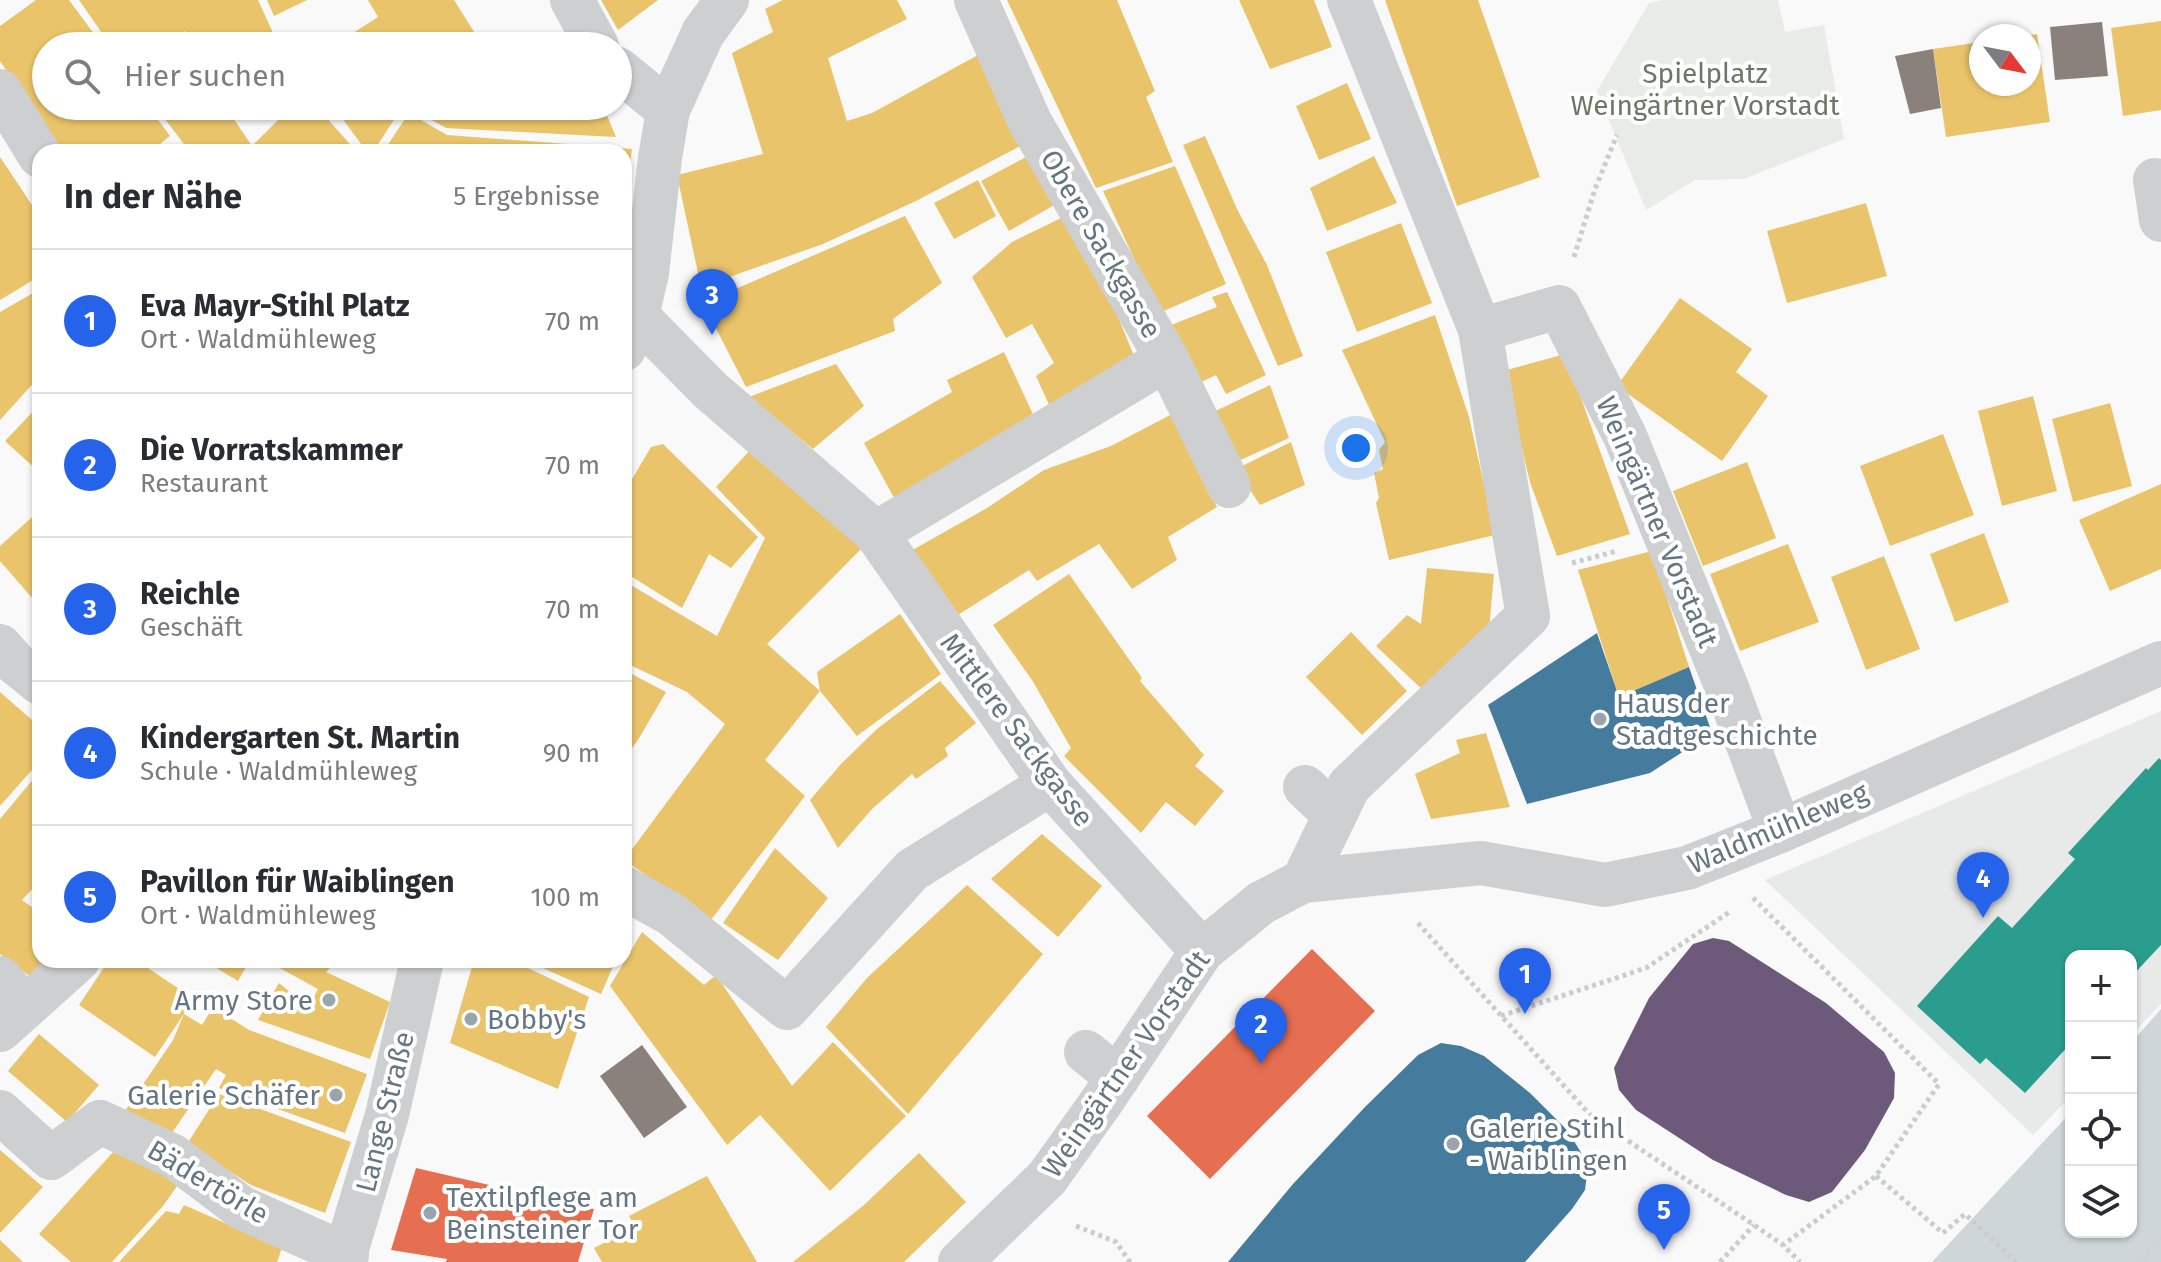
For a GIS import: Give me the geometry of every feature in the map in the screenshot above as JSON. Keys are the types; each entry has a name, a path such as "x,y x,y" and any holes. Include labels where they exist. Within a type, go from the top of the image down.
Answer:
{"street":[{"path":"572,0 589,32"},
{"path":"632,311 636,270 668,110 703,33 727,0"},
{"name":"Obere Sackgasse","path":"976,0 1030,122 1167,359 1229,486"},
{"path":"1303,881 1320,801 1349,786 1528,616 1480,330 1349,0"},
{"path":"632,80 668,110"},
{"path":"0,91 33,144"},
{"path":"1480,330 1559,307"},
{"name":"Weingärtner Vorstadt","path":"1559,307 1625,436 1727,688 1780,831"},
{"name":"Mittlere Sackgasse","path":"632,333 710,390 876,533 1050,784 1202,951"},
{"path":"876,533 1167,359"},
{"path":"0,646 32,677"},
{"name":"Waldmühleweg","path":"1374,874 1481,863 1605,885 1687,868 1780,831 2161,663"},
{"path":"632,892 671,914 787,1008 912,870 1050,784"},
{"name":"Weingärtner Vorstadt","path":"960,1262 1001,1198 1047,1178 1102,1065 1202,951 1261,903 1303,881 1374,874"},
{"path":"8,1005 66,968"},
{"name":"Lange Straße","path":"345,1259 387,1115 420,968"},
{"name":"Bädertörle","path":"0,1112 51,1158 100,1122 173,1156 242,1208 345,1259"}],"path":[{"path":"1559,307 1595,189 1617,135"},
{"path":"1521,577 1666,537"},
{"path":"1374,874 1591,1116 1783,1245 1800,1262"},
{"path":"1744,891 1939,1084 1876,1176 1783,1245"},
{"path":"1501,1016 1646,968 1739,906"},
{"path":"1876,1176 1943,1233 1965,1214 2016,1262"},
{"path":"1047,1178 1072,1224 1116,1242 1130,1262"},
{"path":"1720,1262 1754,1225"}],"shaded area":[{"path":"2161,711 2161,1004 2137,1029 2137,950 2065,950 2065,1102 2033,1135 1765,880"},
{"path":"2161,1009 2161,1262 1932,1262 2065,1118 2065,1238 2137,1238 2137,1036"}],"green space":[{"name":"Spielplatz Weingärtner Vorstadt","path":"1663,0 1778,0 1785,32 1824,25 1844,139 1744,179 1695,180 1646,210 1597,91 1649,3"}],"building: Wohnen":[{"path":"36,0 69,0 93,32 32,32 32,109 0,61 0,26"},
{"path":"79,0 258,0 273,32 185,31 101,32"},
{"path":"267,0 307,0 274,16"},
{"path":"368,0 454,0 474,32 355,32 378,17"},
{"path":"601,0 658,0 618,30"},
{"path":"783,0 897,0 907,19 828,58 847,121 872,113 978,55 1026,143 916,201 823,244 701,287 677,175 763,154 732,53 773,32 765,9"},
{"path":"1007,0 1117,0 1155,91 1146,97 1173,162 1096,188"},
{"path":"1239,0 1314,0 1332,47 1270,69"},
{"path":"1385,0 1478,0 1540,177 1457,206"},
{"path":"2161,21 2161,110 2123,116 2111,28"},
{"path":"1969,44 1969,96 2041,96 2041,61 2050,122 1946,137 1933,49"},
{"path":"1347,83 1371,139 1319,160 1296,106"},
{"path":"40,120 158,120 170,136 160,144 56,144"},
{"path":"166,120 234,120 251,144 184,144"},
{"path":"278,120 328,120 350,144 254,144"},
{"path":"343,120 394,120 378,144 361,144"},
{"path":"404,120 421,120 447,135 566,144 388,144"},
{"path":"431,120 609,120 616,137 446,128"},
{"path":"1205,136 1237,209 1267,265 1303,356 1278,366 1183,145"},
{"path":"1030,155 1058,203 1009,231 981,181"},
{"path":"1374,156 1397,203 1327,231 1310,188"},
{"path":"0,157 32,205 32,281 0,300"},
{"path":"1175,166 1226,284 1159,313 1103,191"},
{"path":"978,180 996,216 954,239 934,203"},
{"path":"1866,203 1887,276 1787,303 1767,231"},
{"path":"905,216 942,283 893,319 895,331 746,387 703,303"},
{"path":"1065,216 1104,283 1137,363 1051,409 1036,376 1054,363 1032,324 1006,338 972,277 1012,242"},
{"path":"1401,223 1432,303 1357,332 1326,252"},
{"path":"1227,292 1266,375 1226,394 1216,375 1191,387 1166,327 1217,307 1212,297"},
{"path":"32,294 32,385 0,420 0,312"},
{"path":"1680,298 1752,349 1736,372 1768,396 1722,461 1617,386"},
{"path":"1435,315 1469,417 1495,535 1389,560 1376,503 1379,498 1374,473 1383,469 1379,450 1385,442 1342,350"},
{"path":"1004,352 1038,425 898,505 864,443 952,392 947,380"},
{"path":"1565,354 1630,534 1557,556 1530,482 1503,371"},
{"path":"836,364 864,406 813,449 749,397"},
{"path":"1270,385 1289,438 1234,463 1205,416"},
{"path":"2033,396 2057,491 2002,506 1978,411"},
{"path":"2110,403 2132,486 2073,502 2052,419"},
{"path":"32,412 32,466 5,441"},
{"path":"1174,413 1217,507 1168,537 1177,560 1132,589 1099,544 1037,581 1029,570 953,618 909,552 987,508 1044,470 1111,446"},
{"path":"1943,434 1974,515 1890,546 1860,466"},
{"path":"1291,442 1305,485 1260,505 1236,469"},
{"path":"663,444 758,537 731,568 709,554 682,608 632,577 632,479 651,447"},
{"path":"753,447 865,545 767,644 820,691 765,760 805,796 711,920 632,866 632,849 725,724 687,692 632,666 632,586 717,636 765,538 716,487"},
{"path":"1747,462 1776,538 1703,566 1673,491"},
{"path":"2161,484 2161,569 2110,591 2079,520"},
{"path":"32,517 32,598 0,561 0,546"},
{"path":"1984,533 2009,602 1955,622 1930,554"},
{"path":"1788,544 1819,622 1740,651 1710,574"},
{"path":"1652,551 1689,667 1619,697 1578,570"},
{"path":"1884,556 1920,649 1866,670 1831,577"},
{"path":"1427,568 1494,574 1489,631 1425,692 1376,646 1407,615 1421,624"},
{"path":"1069,574 1142,678 1140,681 1204,755 1195,766 1224,791 1195,826 1166,802 1141,833 1064,756 1071,748 1032,680 993,625"},
{"path":"900,614 941,674 857,736 820,691 817,672"},
{"path":"1351,632 1407,691 1362,735 1306,677"},
{"path":"632,674 666,692 632,748"},
{"path":"940,681 976,723 945,748 948,756 916,779 912,774 872,809 838,848 810,800 877,729"},
{"path":"0,692 32,720 32,770 0,806"},
{"path":"1486,733 1510,807 1431,819 1415,774 1460,753 1456,740"},
{"path":"32,781 32,889 22,900 32,907 32,968 53,968 39,983 0,954 0,819"},
{"path":"1042,834 1102,886 1058,937 991,879"},
{"path":"775,848 828,898 778,960 723,923"},
{"path":"967,885 1043,954 908,1114 826,1027 867,978"},
{"path":"642,932 704,985 716,975 792,1086 833,1042 906,1116 830,1191 760,1115 727,1145 610,986 621,968 632,968 632,949"},
{"path":"104,968 148,968 194,999 155,1057 79,1005"},
{"path":"216,968 245,968 238,981"},
{"path":"280,968 330,968 326,972 390,1002 370,1059 258,1020 279,983 309,1007 318,989"},
{"path":"472,968 528,968 589,997 558,1089 450,1043"},
{"path":"543,968 612,968 601,994"},
{"path":"213,1007 249,1030 367,1074 345,1133 219,1088 226,1075 216,1069 167,1140 125,1111 173,1040 184,1014 202,1025"},
{"path":"39,1034 99,1085 67,1122 8,1071"},
{"path":"219,1094 351,1142 325,1213 251,1185 187,1144"},
{"path":"0,1150 43,1187 0,1233"},
{"path":"114,1151 184,1176 163,1206 112,1262 71,1262 39,1234"},
{"path":"919,1153 966,1202 904,1262 793,1262 864,1205"},
{"path":"707,1176 757,1262 602,1262 594,1248 635,1227 629,1216"},
{"path":"184,1205 282,1248 277,1262 119,1262 166,1211 179,1214"},
{"path":"0,1240 23,1262 0,1262"}],"building: Handel":[{"path":"1312,949 1375,1011 1210,1179 1147,1116"},
{"path":"416,1168 594,1209 578,1262 446,1262 447,1259 391,1250"}],"building: Büros":[{"path":"1713,938 1729,941 1826,1003 1884,1052 1895,1073 1894,1098 1865,1150 1832,1192 1809,1202 1786,1195 1713,1160 1636,1110 1619,1090 1614,1068 1649,998 1693,944"}],"building: Schulen":[{"path":"2159,758 2161,760 2161,945 2137,971 2137,950 2065,950 2065,1050 2025,1093 1986,1058 1980,1064 1917,1006 1998,916 2012,928 2075,859 2068,853 2146,768 2148,770"}],"building: Öffentlich":[{"name":"Haus der Stadtgeschichte","path":"1597,633 1619,697 1689,667 1712,733 1650,773 1527,804 1488,705"},
{"name":"Galerie Stihl - Waiblingen","path":"1441,1043 1461,1046 1484,1056 1530,1093 1568,1131 1583,1156 1587,1174 1585,1190 1525,1262 1228,1262 1293,1184 1365,1107 1418,1055"}],"building: Industrie":[{"path":"2102,22 2108,76 2055,80 2050,27"},
{"path":"1933,49 1941,108 1910,114 1895,56"},
{"path":"642,1045 687,1107 644,1138 600,1076"}],"building: Sonstige":[{"path":"2161,1235 2145,1262 2134,1262"}],"place":[{"name":"Reichle","path":"712,335"},
{"name":"Haus der Stadtgeschichte","path":"1600,719"},
{"name":"Kindergarten St. Martin","path":"1983,918"},
{"name":"Army Store","path":"329,1000"},
{"name":"Eva Mayr-Stihl Platz","path":"1525,1014"},
{"name":"Bobby's","path":"471,1019"},
{"name":"Die Vorratskammer","path":"1261,1064"},
{"name":"Galerie Schäfer","path":"336,1095"},
{"name":"Galerie Stihl - Waiblingen","path":"1453,1144"},
{"name":"Textilpflege am Beinsteiner Tor","path":"430,1213"},
{"name":"Pavillon für Waiblingen","path":"1664,1250"}]}
